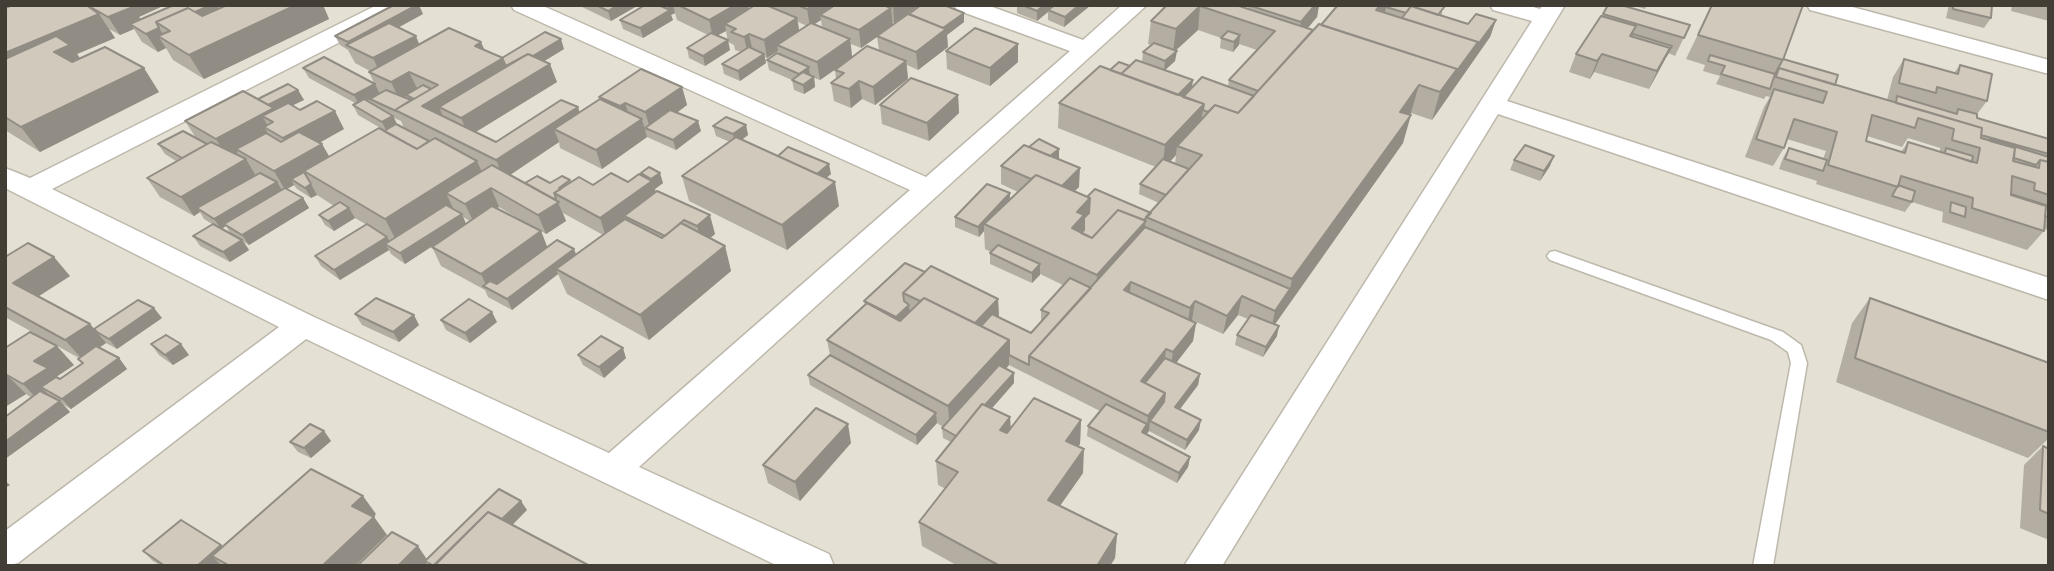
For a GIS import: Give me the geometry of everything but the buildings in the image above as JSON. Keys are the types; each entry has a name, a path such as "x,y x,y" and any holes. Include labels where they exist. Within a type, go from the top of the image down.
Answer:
{"street":[{"path":"18,183 395,5"},
{"path":"522,5 930,189"},
{"path":"965,5 1086,49"},
{"path":"614,469 1136,5"},
{"path":"1202,566 1550,12 1501,5"},
{"path":"1818,5 2049,67"},
{"path":"1492,104 2049,289"},
{"path":"18,183 303,325 816,566"},
{"path":"5,552 303,325"}],"lane":[{"path":"1555,256 1777,336 1795,348 1800,363 1763,566"}],"shaded area":[{"path":"5,5 2049,5 2049,566 5,566"}]}
